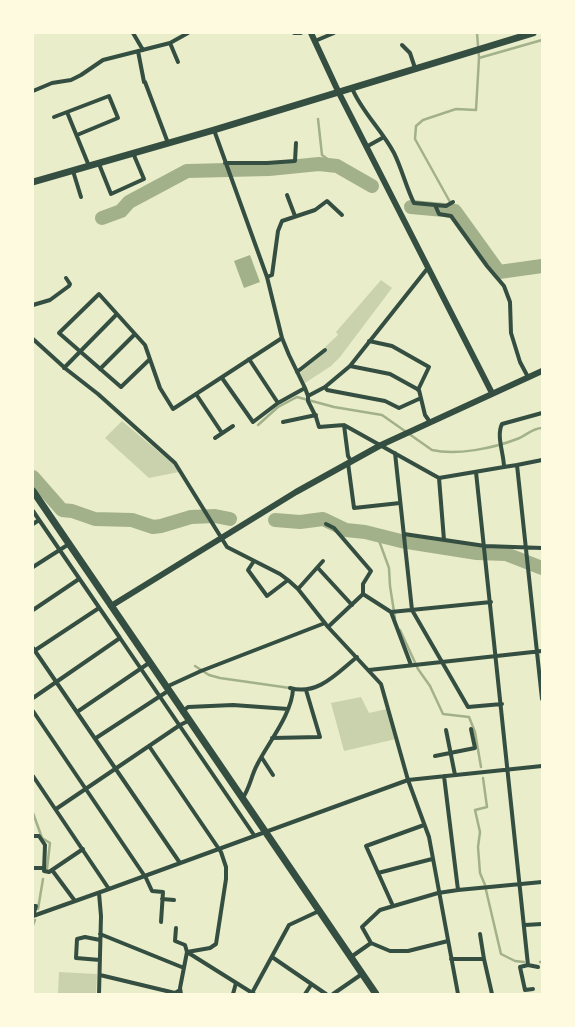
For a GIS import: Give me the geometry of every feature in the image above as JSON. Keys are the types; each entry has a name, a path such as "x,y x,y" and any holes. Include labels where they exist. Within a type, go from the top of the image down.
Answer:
{"main road":[{"path":"33,182 214,130 532,33"},
{"path":"33,491 188,721 376,994"}],"street":[{"path":"133,33 143,50"},
{"path":"33,90 52,83 71,80 104,60 170,43 188,33"},
{"path":"294,33 301,33"},
{"path":"311,33 338,92 427,269 492,393"},
{"path":"315,41 334,33"},
{"path":"170,43 178,62"},
{"path":"402,45 410,53 415,68"},
{"path":"138,51 144,82 168,143"},
{"path":"352,88 356,99 384,137 394,154 414,203 446,206 453,202"},
{"path":"54,117 110,96 118,118 76,135"},
{"path":"67,112 89,166"},
{"path":"214,130 267,277 282,338 305,388 308,401 316,415 319,427 344,425 439,478 542,460"},
{"path":"366,147 384,137"},
{"path":"225,163 295,161 297,149 296,143"},
{"path":"99,164 111,194 144,179 133,153"},
{"path":"267,158 267,163"},
{"path":"73,171 81,197"},
{"path":"287,195 295,216"},
{"path":"267,277 272,275 278,231 282,221 315,210 327,201 341,212"},
{"path":"435,205 439,214 451,216 487,266 504,286 510,302 511,333 520,362 528,377"},
{"path":"276,244 282,244"},
{"path":"308,396 325,386 350,366 427,269"},
{"path":"33,305 50,300 69,286 70,284 66,278"},
{"path":"150,359 121,387 58,333 99,294 145,345 150,359 160,388 173,409 282,338"},
{"path":"64,368 79,351 117,314"},
{"path":"100,369 135,334"},
{"path":"34,342 64,368 98,394 175,463 182,471 227,547 280,574 288,580 298,589 328,627 381,684 408,780 428,837 458,994"},
{"path":"369,342 392,346 429,367 418,390"},
{"path":"297,372 325,350"},
{"path":"249,359 278,403"},
{"path":"350,366 390,374 418,390 426,415 430,422"},
{"path":"111,606 296,492 381,445 542,371"},
{"path":"222,378 253,422 278,403 305,388"},
{"path":"325,386 327,390 385,401 398,408 421,398"},
{"path":"196,394 222,433"},
{"path":"504,467 504,455 500,442 500,428 502,424 542,413"},
{"path":"283,422 316,415"},
{"path":"344,425 350,462 354,508 400,503"},
{"path":"215,438 233,426"},
{"path":"395,453 412,610 468,707 502,704"},
{"path":"517,465 526,548 540,651 542,699"},
{"path":"476,472 497,655 528,965"},
{"path":"439,478 444,540"},
{"path":"33,511 160,695 254,836"},
{"path":"33,524 39,520"},
{"path":"326,524 334,528 371,571 363,584 363,594 328,627"},
{"path":"404,539 444,540 486,551 542,548"},
{"path":"33,567 68,544"},
{"path":"254,561 248,570 267,596 288,580"},
{"path":"298,589 323,561"},
{"path":"318,568 352,605"},
{"path":"33,610 79,578"},
{"path":"363,594 391,612 411,665"},
{"path":"391,612 491,602"},
{"path":"99,608 34,650 96,738 180,863"},
{"path":"96,738 167,689 201,671 325,623"},
{"path":"33,698 120,638"},
{"path":"369,670 540,651"},
{"path":"242,799 249,789 250,782 288,709 291,702 291,689 306,690 325,684 357,657"},
{"path":"77,712 149,663"},
{"path":"272,738 320,737 306,690"},
{"path":"182,712 188,707 218,706 288,709"},
{"path":"33,712 144,875 152,891 163,892 161,922"},
{"path":"56,810 116,768 188,721"},
{"path":"435,756 475,748 471,729"},
{"path":"446,730 455,775"},
{"path":"149,746 219,848 226,867 226,879 218,940 216,944 210,948 187,952"},
{"path":"262,758 273,775"},
{"path":"33,916 408,780 542,766"},
{"path":"33,776 109,889"},
{"path":"444,776 458,890"},
{"path":"393,906 366,846 424,825"},
{"path":"33,836 39,836 46,845 44,868"},
{"path":"33,868 44,868 44,871 52,870 82,849"},
{"path":"378,874 432,859"},
{"path":"52,870 75,901"},
{"path":"448,941 408,951 390,952 371,943 362,927 380,910 438,893 542,882"},
{"path":"99,893 101,916 99,994"},
{"path":"162,899 174,900"},
{"path":"33,906 36,906 33,916"},
{"path":"187,952 253,994 290,925 319,911"},
{"path":"525,925 542,924"},
{"path":"100,975 175,993 181,992 187,952 185,946 175,941 176,928"},
{"path":"100,934 184,968"},
{"path":"480,934 492,994"},
{"path":"100,940 86,937 78,939 76,958 100,960"},
{"path":"351,958 371,943"},
{"path":"272,958 326,994"},
{"path":"451,959 484,959"},
{"path":"533,989 525,990 520,967 528,965 538,967"},
{"path":"333,994 362,974"},
{"path":"233,994 236,983"},
{"path":"305,994 311,985"}],"shaded area":[{"path":"250,255 260,282 244,288 234,261"},
{"path":"381,280 392,288 340,357 331,366 305,383 300,373 327,350 325,347 338,335 336,332"},
{"path":"122,421 171,462 179,472 149,478 105,438"},
{"path":"361,697 369,713 387,709 396,739 344,751 331,703"},
{"path":"59,972 97,974 96,994 58,994"}],"waterway":[{"path":"455,211 415,139 416,126 423,120 456,109 476,110 479,58 477,33"},
{"path":"479,58 542,40"},
{"path":"318,119 322,155 337,166"},
{"path":"102,218 121,211 129,202 187,171 269,169 319,164 337,166 372,186"},
{"path":"411,207 455,211 499,272 542,266"},
{"path":"258,425 278,407 297,397 334,407 382,415 432,450 442,452 463,452 486,448 520,438 535,429 542,428"},
{"path":"33,477 62,510 72,511 95,519 132,520 153,527 191,517 215,516 230,519"},
{"path":"275,520 300,522 323,519 346,530 365,532 401,541 477,553 506,554 542,568"},
{"path":"377,535 389,568 395,618"},
{"path":"400,630 418,669 430,686 443,714 469,717 475,732 481,767"},
{"path":"195,666 209,675 220,678 290,688"},
{"path":"483,778 487,807 475,810 480,832 478,847 480,873 485,885"},
{"path":"33,813 42,838 50,843 47,869"},
{"path":"38,909 43,879"},
{"path":"486,890 501,954 515,961 524,962"},
{"path":"33,925 35,920"}]}
